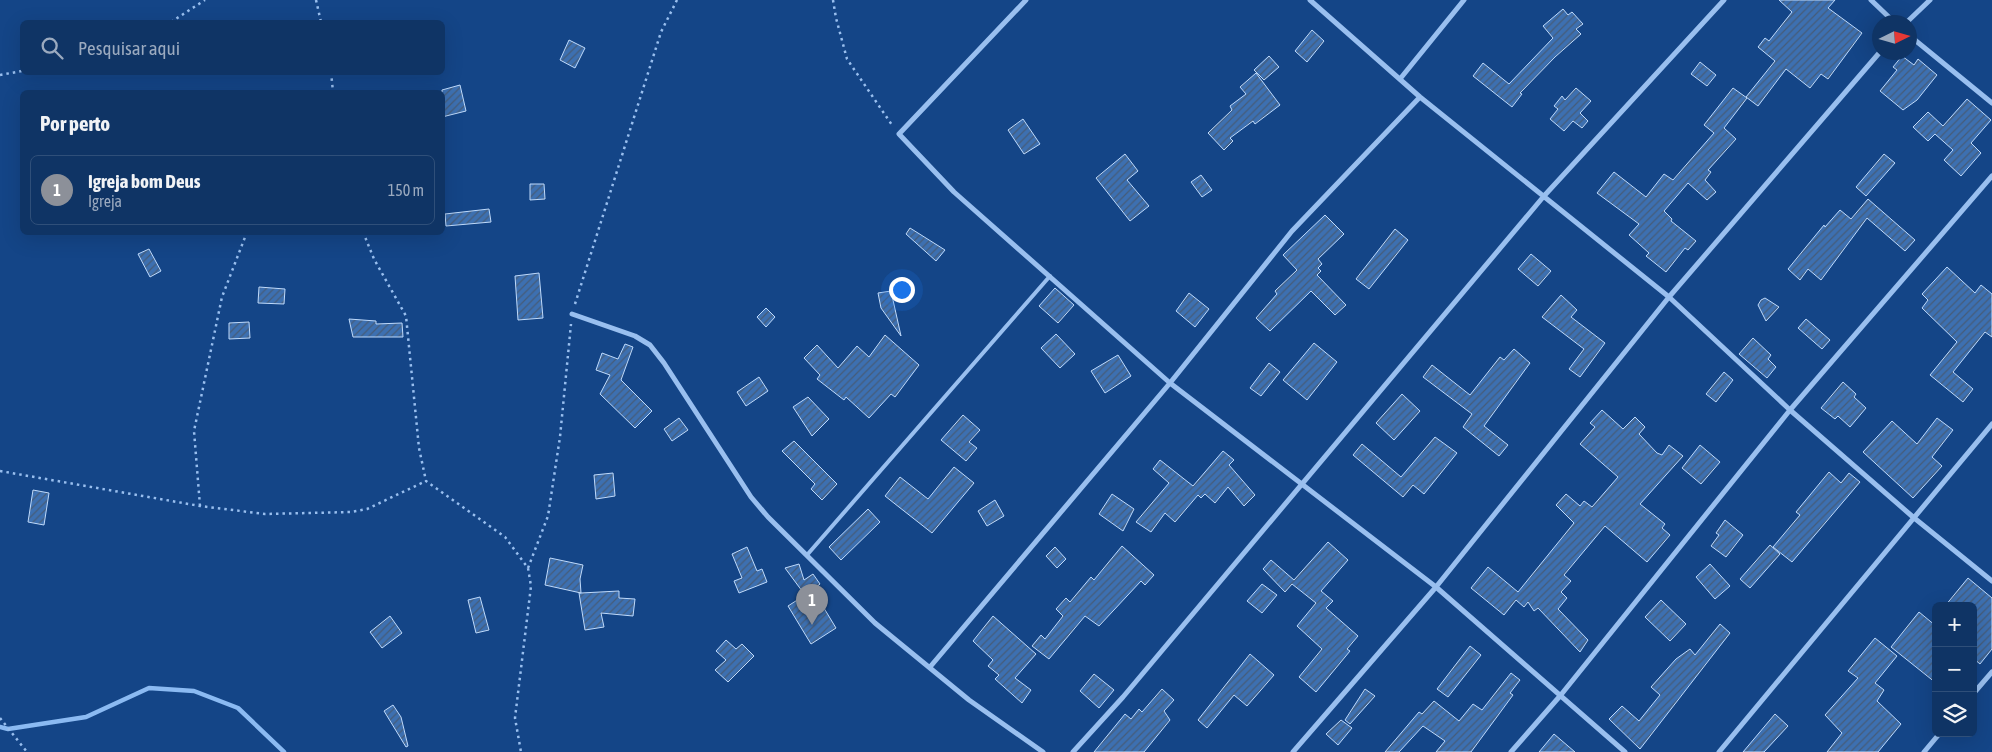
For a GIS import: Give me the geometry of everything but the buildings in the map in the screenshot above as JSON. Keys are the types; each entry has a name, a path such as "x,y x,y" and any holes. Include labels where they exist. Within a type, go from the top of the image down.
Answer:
{"street":[{"path":"1026,0 899,134 954,192 1170,383 1436,587 1625,752"},
{"path":"1310,0 1420,96 1669,297 1790,410 1913,517 1992,581"},
{"path":"1400,79 1464,0"},
{"path":"1073,752 1124,697 1544,196 1724,0"},
{"path":"1871,0 1887,15"},
{"path":"1914,15 1930,0"},
{"path":"1917,42 1992,103"},
{"path":"1293,752 1436,587 1669,297 1873,60"},
{"path":"930,667 1170,383 1292,231 1420,96"},
{"path":"1512,752 1560,696 1790,410 1992,176"},
{"path":"572,314 635,336 650,345 751,497 768,517 875,623 969,700 1043,752"},
{"path":"1718,752 1992,424"},
{"path":"1975,692 1992,672"},
{"path":"1924,752 1937,737"}],"lane":[{"path":"807,554 1050,276"}],"path":[{"path":"174,20 205,0"},
{"path":"316,0 321,20"},
{"path":"528,568 548,516 560,437 572,314 661,32 677,0"},
{"path":"833,0 847,59 899,134"},
{"path":"0,74 20,71"},
{"path":"331,75 333,90"},
{"path":"200,506 194,431 222,297 246,235"},
{"path":"364,235 374,259 406,316 419,448 426,481 505,537 528,568 532,586 515,718 521,752"},
{"path":"0,471 200,506 266,514 351,512 367,509 426,481"},
{"path":"0,718 27,752"}],"waterway":[{"path":"0,727 8,729 86,717 149,688 194,691 238,708 284,752"}],"place":[{"name":"Igreja bom Deus","path":"812,625"}]}
